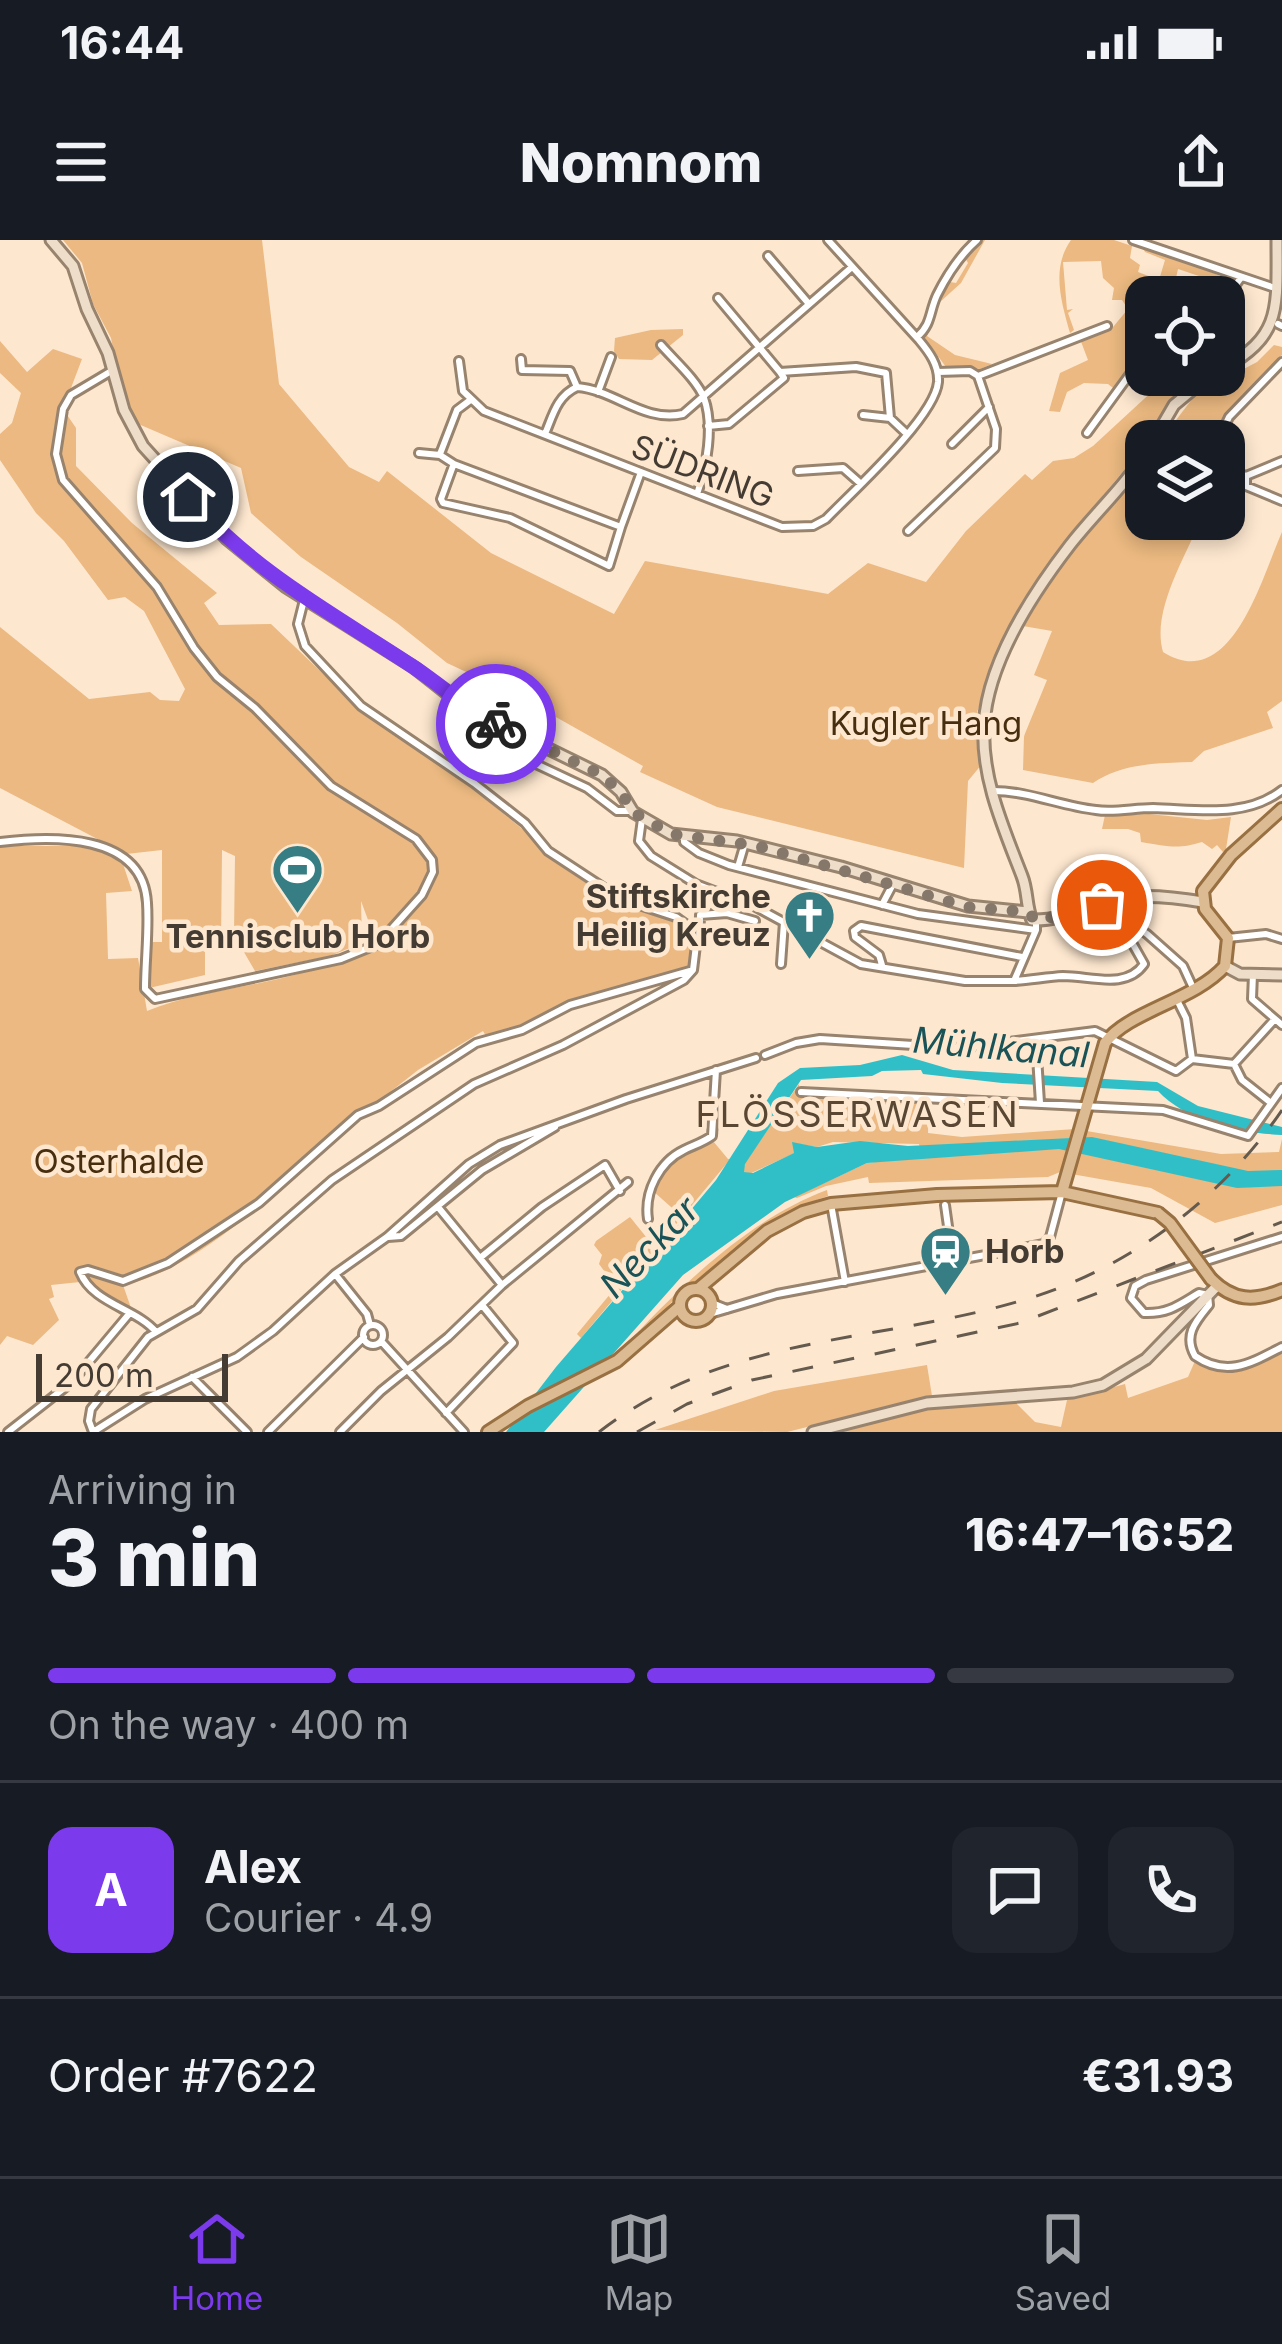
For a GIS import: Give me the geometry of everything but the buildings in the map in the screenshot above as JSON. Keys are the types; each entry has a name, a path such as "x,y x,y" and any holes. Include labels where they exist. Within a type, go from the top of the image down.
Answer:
{"main road":[{"path":"1062,1192 1108,1040 1120,1026 1177,1000 1225,966 1228,938 1203,902 1203,891 1214,874 1282,809"},
{"path":"681,1312 697,1322 715,1275 779,1224 831,1204 922,1195 1087,1194 1158,1213 1215,1282 1246,1299 1282,1290"},
{"path":"488,1432 602,1370 681,1312 684,1293 707,1300"}],"street":[{"path":"51,240 73,266 124,410 153,457 227,539 304,599 415,668 467,709 602,775 642,819 684,837 745,843 1033,921"},
{"path":"829,240 917,337 938,372 970,371 978,376 996,429 994,448 908,531"},
{"path":"917,337 929,327 934,301 976,240"},
{"path":"1133,240 1232,276"},
{"path":"1245,359 1280,326 1277,240"},
{"path":"768,256 809,304"},
{"path":"544,434 558,402 578,387 668,418 683,414 852,267"},
{"path":"1245,280 1278,288"},
{"path":"708,426 729,424 784,379 718,298"},
{"path":"978,376 1107,326"},
{"path":"661,345 704,395 706,458 697,494"},
{"path":"598,392 611,357"},
{"path":"521,359 522,370 530,372 570,371 578,387"},
{"path":"440,455 457,410 469,401 460,380 459,361"},
{"path":"1227,420 1282,362"},
{"path":"780,372 856,367 886,373 890,418"},
{"path":"0,842 101,844 131,864 148,900 146,989 155,998 370,949 422,895 433,872 432,860 416,839 331,785 217,677 157,587 63,480 56,454 63,409 71,395 113,370"},
{"name":"SÜDRING","path":"469,401 484,411 782,527 801,528 826,519 907,434 934,400 938,372"},
{"path":"98,381 116,384"},
{"path":"1087,433 1125,381"},
{"path":"1165,420 1185,396"},
{"path":"952,444 989,407"},
{"path":"862,416 890,418 907,434"},
{"path":"419,452 440,455 621,527"},
{"path":"1282,461 1246,476 1246,486 1282,501"},
{"path":"454,464 443,503 510,518 609,566 641,472"},
{"path":"798,471 844,468 860,483"},
{"path":"1014,981 1033,921 1028,890 1008,845 993,791 985,744 986,714 1020,619 1072,542 1125,478"},
{"path":"304,599 298,615 299,635 361,706 474,783 525,823 548,851 621,899 687,925 696,945 693,970 684,980 563,1045 476,1082 332,1180 239,1261 196,1309 139,1347 91,1409 88,1421 93,1432 145,1399 237,1357 387,1237 469,1164 518,1136 796,1042 820,1039 960,1048 1095,1031 1156,1064 1181,1071 1192,1059"},
{"path":"534,754 536,764 586,788 614,810 632,811"},
{"path":"993,791 1015,791 1097,811 1209,812 1251,805 1282,790"},
{"path":"642,819 639,842 651,856 697,884 736,897 861,964 953,980 1130,977 1144,964 1130,937 1132,926"},
{"path":"684,837 699,853 738,867 980,925 1033,921 1142,897 1203,902"},
{"path":"738,867 745,843"},
{"path":"882,904 893,884"},
{"path":"1102,905 1183,966 1194,990"},
{"path":"694,959 699,955 700,915 727,914 755,921"},
{"path":"781,920 781,964"},
{"path":"882,965 879,955 855,938 854,931 861,926 1022,957"},
{"path":"1228,938 1267,934 1282,939"},
{"path":"1225,966 1236,973 1282,975"},
{"path":"156,1332 145,1319 129,1314 89,1286 80,1273 88,1270 123,1281 168,1264 259,1203 358,1115 476,1042 522,1030 570,1005 693,970"},
{"path":"1234,1064 1275,1020 1252,999 1253,974"},
{"path":"1177,1000 1186,1018 1192,1059"},
{"path":"1035,1039 1040,1103"},
{"path":"1192,1059 1234,1064"},
{"path":"1234,1064 1242,1080 1271,1103"},
{"path":"648,1220 647,1201 661,1169 680,1151 712,1136 716,1070"},
{"path":"801,1092 1040,1103 1088,1099 1163,1110 1249,1134 1282,1088"},
{"path":"387,1237 400,1236 482,1169 549,1133 557,1124"},
{"path":"480,1258 542,1207 605,1165 620,1191"},
{"path":"340,1432 502,1285 628,1182"},
{"path":"707,1300 731,1309 764,1298 1044,1244 1062,1192"},
{"path":"831,1204 845,1282"},
{"path":"944,1206 953,1262"},
{"path":"438,1207 502,1285"},
{"path":"1208,1295 1199,1293 1175,1310 1153,1313 1144,1313 1131,1298 1140,1282 1282,1237"},
{"path":"268,1432 364,1337 370,1325 367,1314 335,1274"},
{"path":"813,1432 940,1401 1073,1392 1103,1385 1146,1359 1215,1282"},
{"path":"1208,1295 1209,1305 1189,1340 1195,1356 1230,1369 1282,1347"},
{"path":"446,1413 512,1343 482,1305"},
{"path":"8,1432 72,1382 129,1314"},
{"path":"370,1325 382,1330 381,1341 464,1432"},
{"path":"364,1337 370,1344 381,1341"},
{"path":"192,1377 247,1432"}],"green space":[{"name":"Kugler Hang","path":"63,240 262,240 279,384 349,467 379,482 387,471 491,553 614,614 645,561 828,594 868,563 926,582 966,531 1025,474 1032,480 1053,461 1074,458 1093,446 1147,396 1178,396 1161,420 1125,420 1125,469 1064,543 1011,625 977,712 982,764 968,781 964,868 717,807 640,772 643,766 522,698 447,663 301,557 251,513 241,468 136,423 82,263"},
{"path":"979,240 985,240 961,283 940,302 927,336 955,355 992,364 980,369 946,367 923,336 945,289 950,282 956,283 968,263 964,256"},
{"path":"1071,240 1114,240 1132,246 1130,258 1140,265 1138,272 1148,276 1125,276 1125,304 1112,300 1114,288 1103,278 1101,261 1063,262 1067,310 1073,309 1068,313 1074,330 1070,333 1061,297 1060,273 1065,251"},
{"path":"1141,245 1221,276 1178,269 1176,276 1160,276 1165,260 1145,252"},
{"path":"1125,313 1125,373 1113,388 1084,383 1067,392 1060,412 1049,411 1060,373 1088,360 1080,339 1113,327"},
{"path":"683,329 683,335 652,360 619,359 614,351 615,338"},
{"name":"Osterhalde","path":"0,341 27,372 53,349 82,359 63,409 76,428 76,466 132,523 217,593 204,603 219,625 271,624 360,709 469,785 555,862 618,904 667,917 686,929 696,946 691,973 572,1001 508,1031 486,1036 483,1031 418,1070 380,1100 382,1104 309,1151 270,1189 273,1195 222,1236 164,1271 123,1285 131,1308 123,1317 80,1282 51,1285 54,1297 49,1299 59,1320 33,1345 7,1336 0,1345 0,846 92,846 122,861 132,891 106,893 108,959 138,958 147,1011 322,966 349,953 374,936 361,901 362,943 330,956 255,971 234,935 235,856 222,850 221,942 205,942 205,975 149,988 149,942 162,942 162,850 126,854 0,788 0,627 89,699 150,692 160,700 179,701 185,689 144,611 125,597 108,600 64,541 36,513 0,460 0,434 12,423 21,393 0,373"},
{"path":"1274,345 1282,347 1282,355 1245,394 1245,368"},
{"path":"1194,396 1243,396 1224,420 1176,420"},
{"path":"1125,485 1125,540 1191,540 1166,602 1161,636 1163,652 1187,661 1207,658 1241,625 1282,532 1282,701 1267,712 1273,728 1204,751 1192,762 1128,768 1093,783 1023,770 1024,736 1047,680 1034,675 1052,631 1023,626 1075,545"},
{"path":"1105,815 1207,820 1231,817 1226,849 1223,852 1217,845 1212,849 1202,842 1159,845 1141,842 1140,833 1128,829 1102,829"},
{"path":"799,1084 800,1097 929,1101 928,1133 962,1137 1075,1129 1221,1154 1279,1152 1282,1139 1282,1205 1215,1223 1151,1188 1060,1172 1048,1177 869,1183 868,1177 797,1198 867,1163 922,1156 919,1144 833,1142 817,1147 793,1143 795,1153 749,1174 742,1171 745,1164 728,1162 581,1338 577,1334 616,1287 599,1264 602,1255 596,1241 630,1217 651,1243 680,1215 653,1191 664,1172 685,1154 713,1141 728,1159 749,1157"},
{"path":"827,1190 828,1196 776,1220 685,1287 620,1351 690,1281 715,1258 768,1219"},
{"path":"1282,1350 1282,1432 839,1432 930,1408 1016,1403 1035,1422 1061,1427 1067,1400 1125,1384 1128,1398 1188,1377 1195,1361 1205,1368 1227,1371"},
{"path":"927,1365 932,1396 787,1432 655,1430 774,1391"}],"water":[{"path":"902,1055 953,1070 1157,1082 1198,1106 1282,1127 1282,1135 1215,1124 1184,1111 1158,1091 1002,1083 923,1074 921,1070 882,1071 872,1076 801,1080 744,1172 753,1173 794,1153 792,1142 817,1147 860,1141 908,1146 1092,1137 1248,1171 1282,1170 1282,1186 1237,1188 1059,1149 867,1163 785,1202 683,1275 544,1432 506,1432 625,1287 623,1277 633,1265 643,1267 716,1180 778,1083 800,1068 860,1065"}],"railway":[{"path":"599,1432 649,1399 700,1375 808,1345 974,1313 1030,1298 1104,1268 1203,1200 1282,1110"},
{"path":"637,1432 687,1404 752,1380 1020,1323 1282,1222"}],"way so far":[{"path":"496,724 602,775 621,792 633,812 671,834 731,839 968,907 1028,912 1036,921 1102,905"}],"place":[{"name":"Tennisclub Horb","path":"298,915"},
{"name":"Stiftskirche Heilig Kreuz","path":"810,961"},
{"name":"Horb","path":"946,1297"}],"district":[{"name":"FLÖSSERWASEN","path":"858,1114"}],"route":[{"path":"188,497 227,539 286,587 496,724"}],"water label":[{"name":"Mühlkanal","path":"1001,1047"},
{"name":"Neckar","path":"649,1247"}]}
